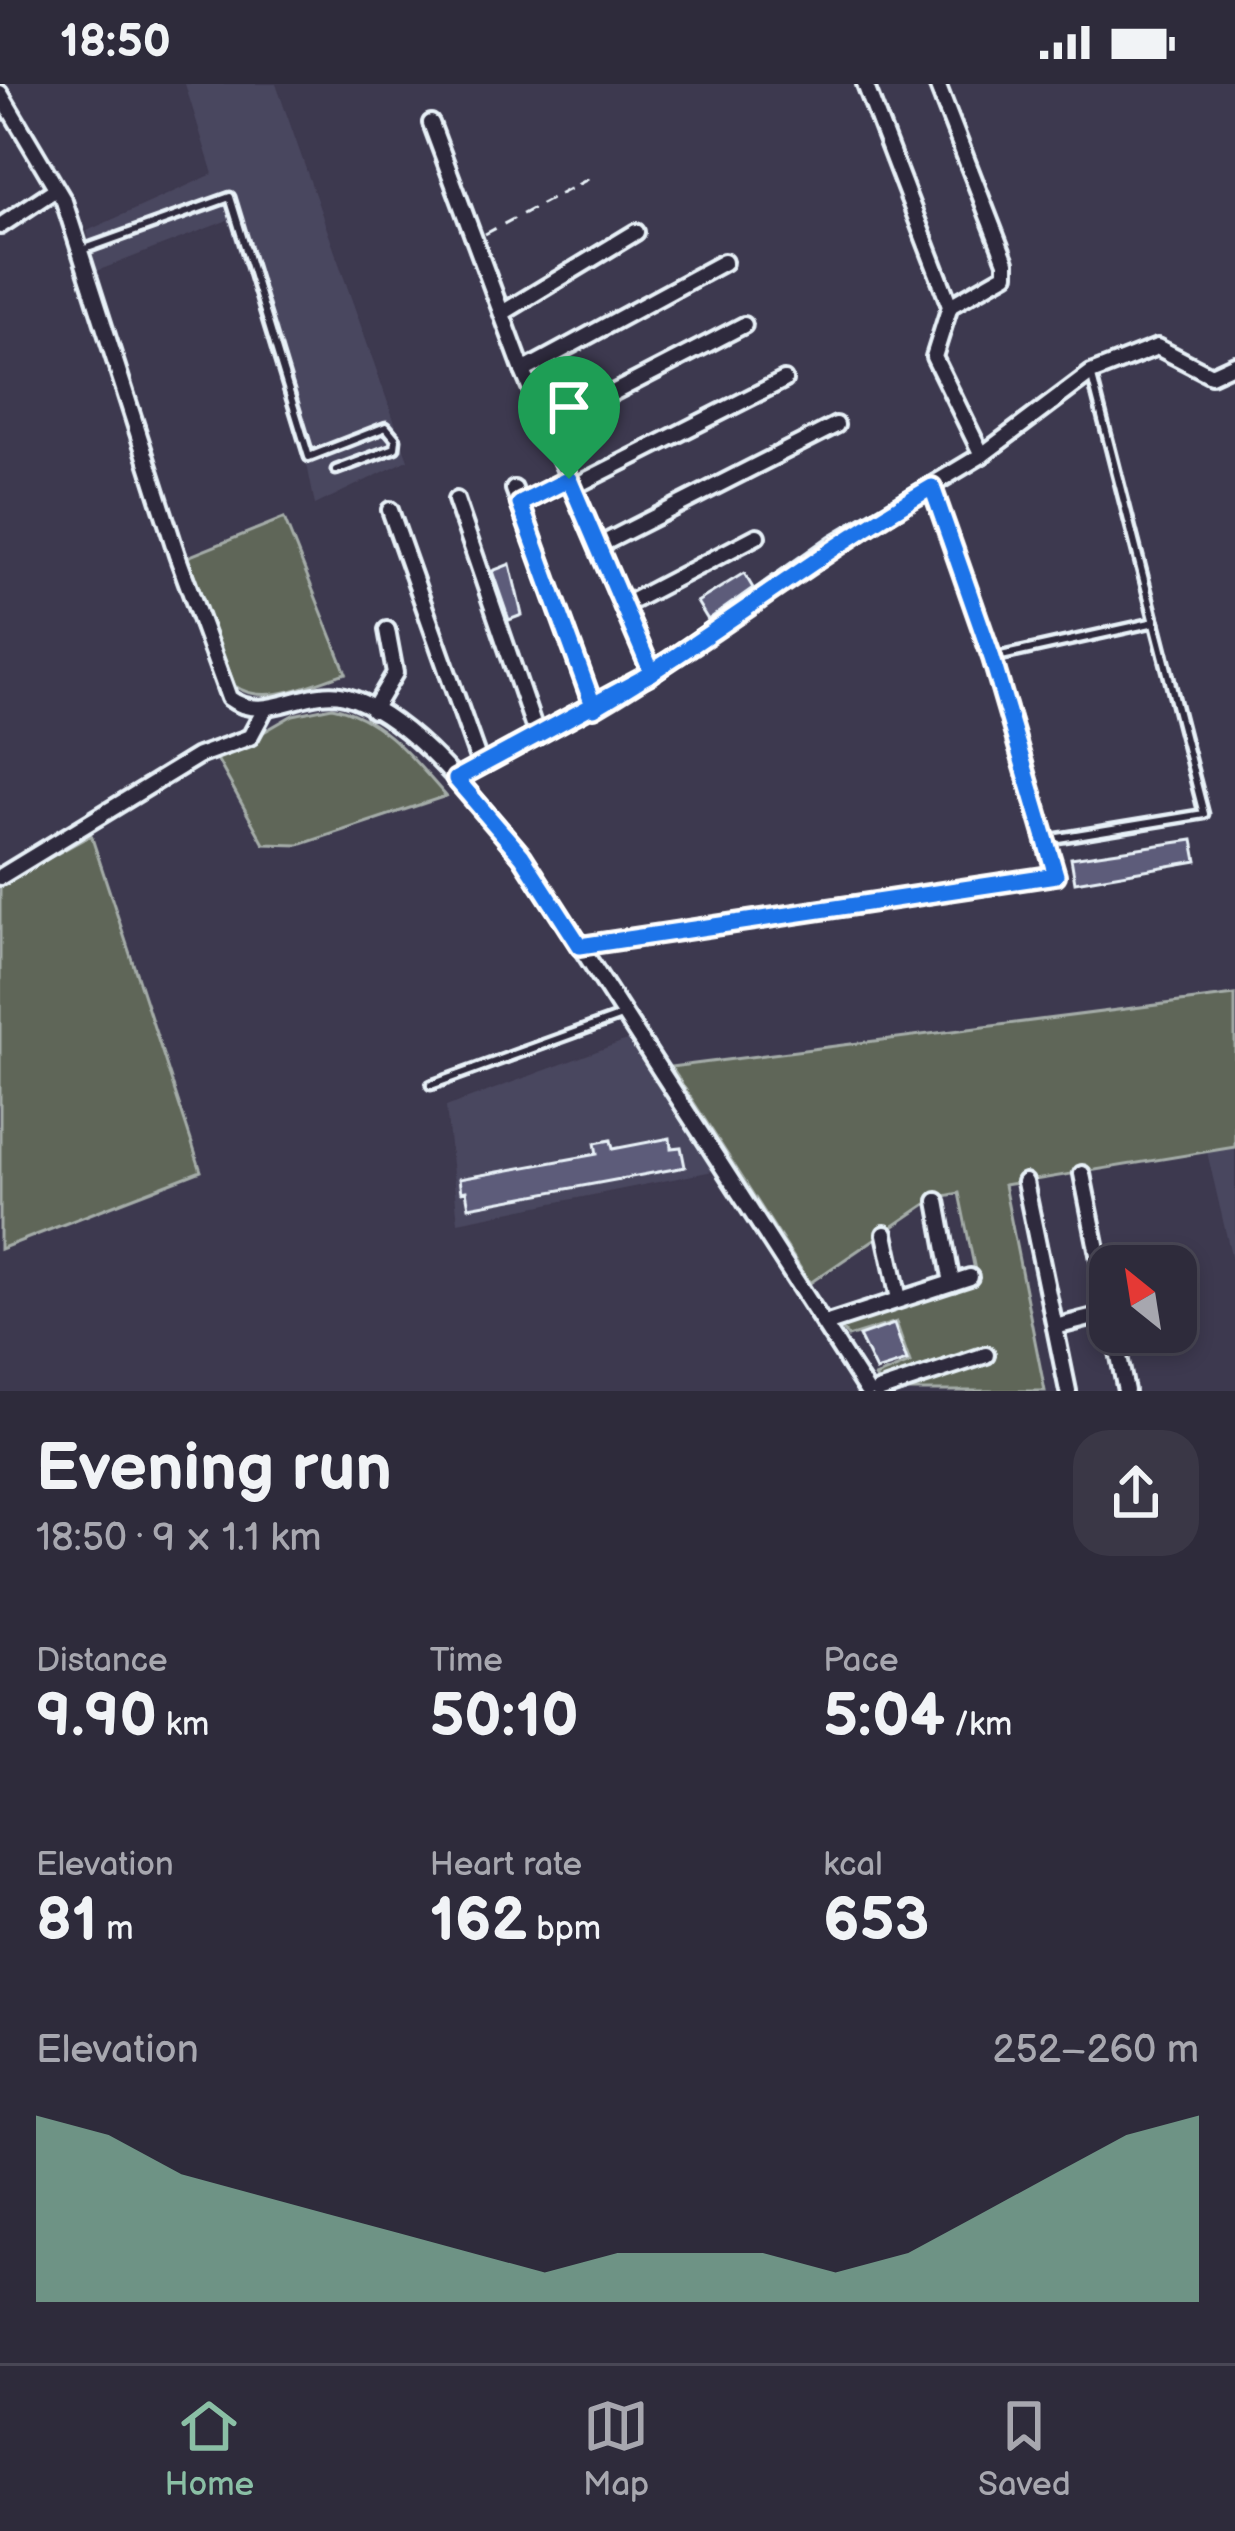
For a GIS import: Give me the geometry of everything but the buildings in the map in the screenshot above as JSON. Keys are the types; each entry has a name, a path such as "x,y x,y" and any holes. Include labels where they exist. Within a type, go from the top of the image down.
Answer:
{"street":[{"path":"865,84 950,306 934,356 982,455"},
{"path":"937,84 1006,262 1006,274 950,306"},
{"path":"0,93 56,189 82,250 177,555 229,698 241,707 266,709 326,694 373,710 456,779 522,856 867,1391"},
{"path":"431,123 524,371 652,673"},
{"path":"0,226 56,189"},
{"path":"504,312 636,232"},
{"path":"524,371 724,262"},
{"path":"547,428 744,325"},
{"path":"456,779 652,673 834,544 982,455 1091,374 1157,347 1211,375 1235,364"},
{"path":"594,708 518,496 571,483 784,380"},
{"path":"598,546 836,425"},
{"path":"456,500 537,736"},
{"path":"389,510 480,764"},
{"path":"623,606 757,536"},
{"path":"373,710 395,673 388,630"},
{"path":"0,877 198,756 250,737 266,709"},
{"path":"1082,1174 1096,1245"},
{"path":"1025,1183 1068,1391"},
{"path":"937,1201 952,1282"},
{"path":"885,1234 899,1299"},
{"path":"825,1324 970,1276"},
{"path":"1055,1327 1089,1319"},
{"path":"1118,1353 1126,1391"},
{"path":"878,1391 986,1355"}],"lane":[{"path":"82,250 230,196 309,458 386,427 396,439 394,448 336,470"},
{"path":"1046,840 1204,814 1091,374"},
{"path":"580,946 1051,879 1057,873 992,658 932,487"},
{"path":"992,658 1155,622"},
{"path":"430,1085 625,1015"}],"path":[{"path":"473,241 594,176"}],"shaded area":[{"path":"185,84 276,84 408,460 315,505 308,469 228,220 97,271 87,231 213,174"},
{"path":"627,1040 713,1171 458,1222 446,1107"},
{"path":"1235,1147 1235,1272 1207,1152"}],"green space":[{"path":"284,518 346,673 261,695 235,686 185,558"},
{"path":"332,707 382,730 446,796 299,845 264,844 217,759 293,715"},
{"path":"91,835 201,1171 0,1249 0,885"},
{"path":"1235,995 1235,1147 1004,1185 1045,1391 884,1391 875,1377 910,1363 896,1322 848,1337 839,1325 977,1280 959,1193 935,1198 810,1283 671,1067"}],"route":[{"path":"569,479 520,504 594,708 652,673 834,544 932,487 992,658 1056,875 580,946 522,856 456,779 594,708 652,673 569,479"}]}
